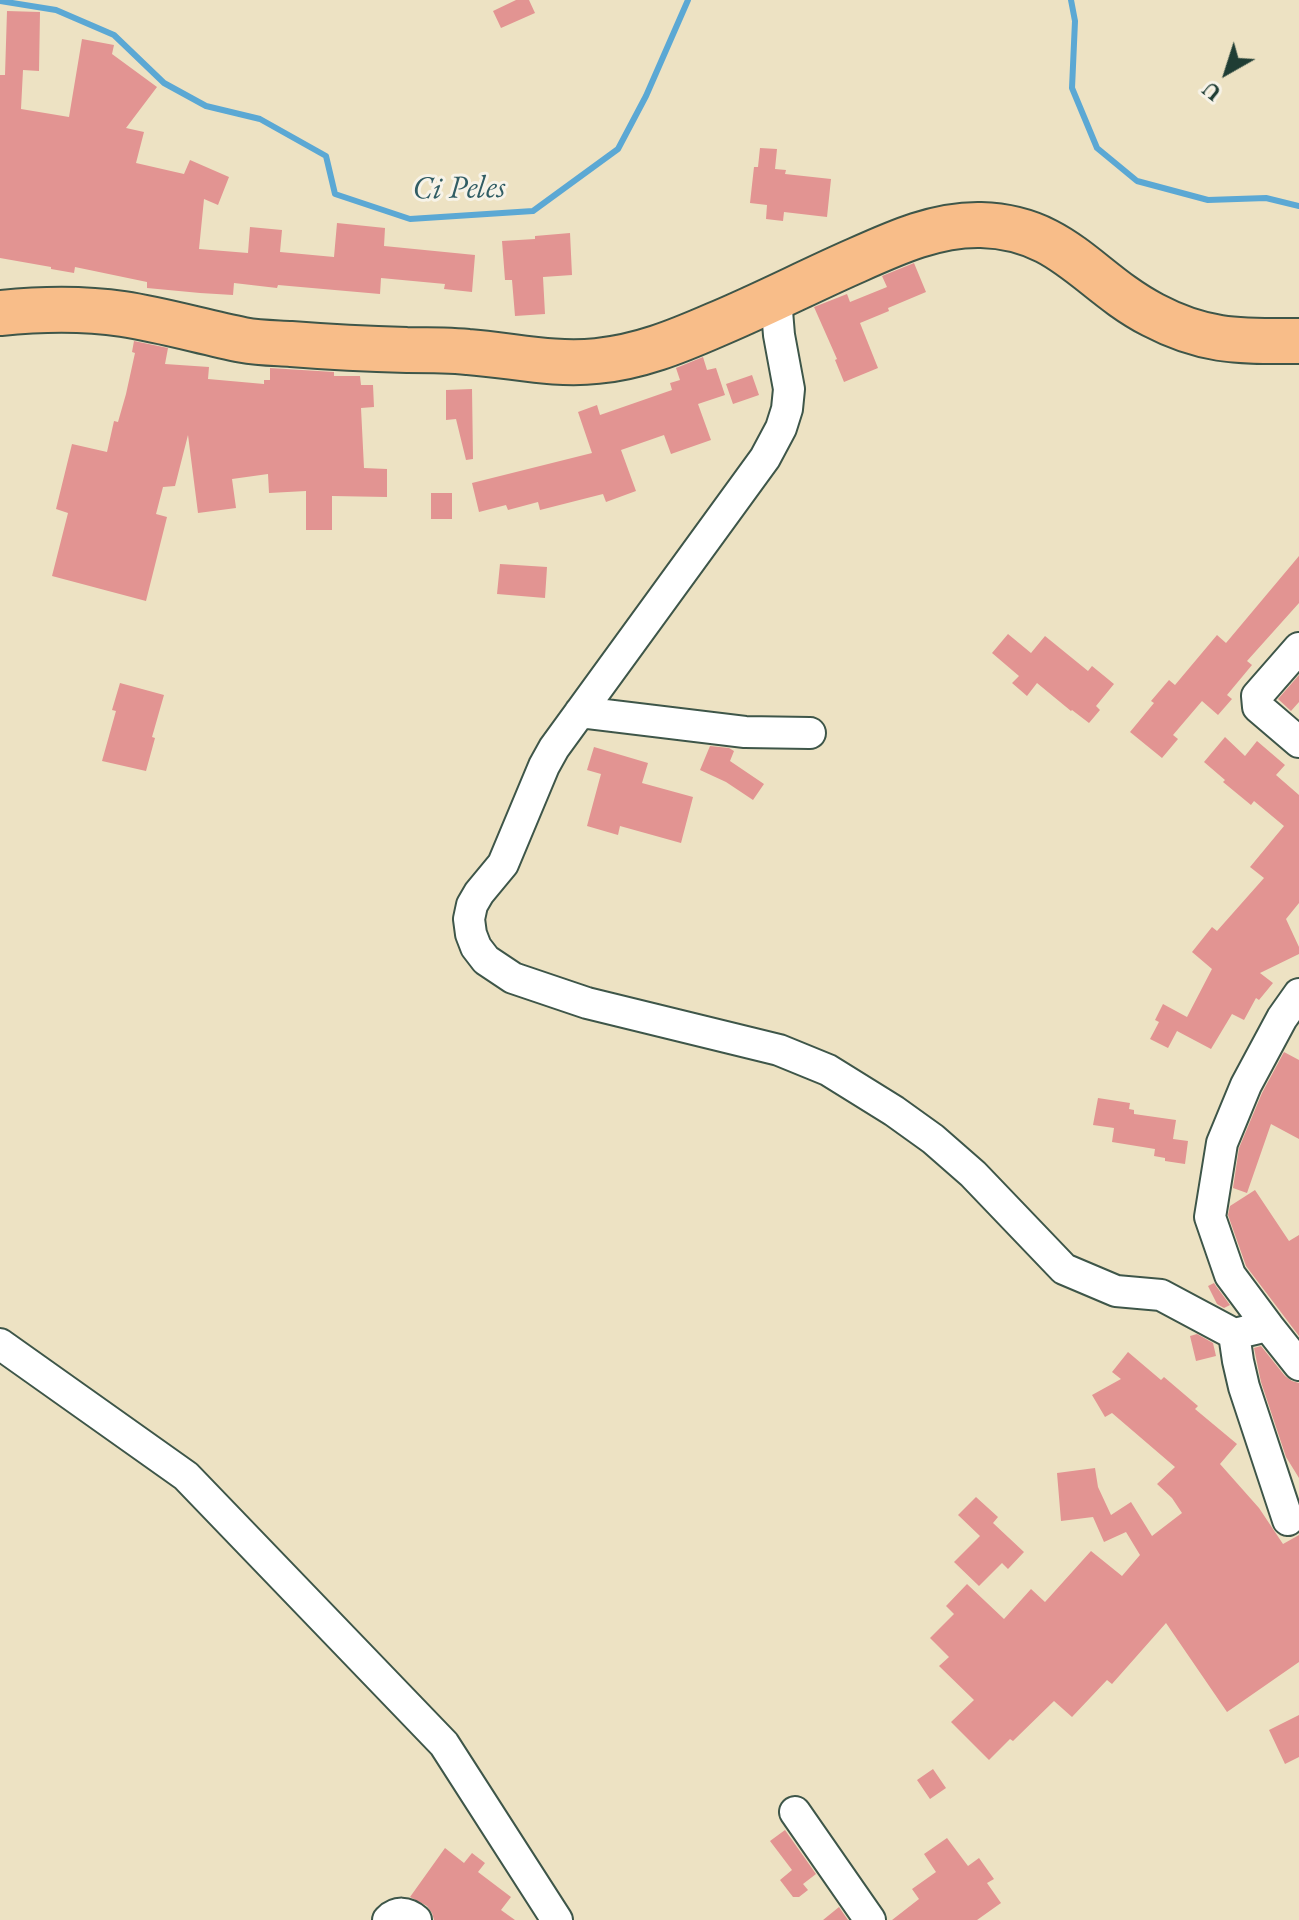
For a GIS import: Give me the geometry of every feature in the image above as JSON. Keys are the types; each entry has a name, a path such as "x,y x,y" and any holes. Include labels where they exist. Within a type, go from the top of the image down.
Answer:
{"highway":[{"path":"0,313 94,311 124,314 247,340 321,347 469,352 573,363 626,357 669,345 903,240 930,232 978,225 1003,226 1048,241 1139,307 1179,327 1225,340 1299,341"}],"street":[{"path":"776,299 789,389 781,428 765,458 554,748 503,864 472,905 469,919 476,947 486,960 513,978 587,1003 779,1050 828,1070 933,1139 973,1174 1064,1269 1116,1291 1161,1295 1234,1334 1268,1326"},
{"path":"1299,648 1257,696 1258,707 1299,742"},
{"path":"580,712 745,732 810,733"},
{"path":"1299,994 1282,1018 1246,1085 1222,1143 1210,1217 1230,1275 1299,1365"},
{"path":"1234,1334 1244,1387 1288,1520"},
{"path":"0,1344 186,1476 208,1498 444,1744 557,1920"},
{"path":"795,1812 870,1920"},
{"path":"388,1920 404,1913 416,1920"}],"building":[{"path":"516,0 529,0 535,13 501,28 493,11"},
{"path":"7,11 40,12 39,71 23,70 21,109 69,117 82,39 114,45 112,54 157,87 126,128 144,132 136,163 184,174 190,160 229,177 218,205 204,199 199,249 248,253 250,227 282,230 280,252 334,257 337,223 385,228 384,246 475,255 472,292 444,289 445,284 381,278 380,294 234,283 233,295 200,293 147,288 147,282 75,267 74,273 0,258 0,75 5,75"},
{"path":"760,148 777,149 775,169 786,170 785,174 831,179 827,217 784,212 783,221 766,219 767,205 750,203 754,167 758,167"},
{"path":"570,233 572,275 543,277 545,314 515,316 512,280 505,280 502,241"},
{"path":"914,263 926,292 860,323 878,368 844,382 814,307 847,294 850,302 887,287 882,276"},
{"path":"134,341 168,348 165,364 209,367 208,379 264,384 264,380 270,380 270,368 360,376 361,385 373,385 374,407 361,408 364,468 387,469 387,497 332,496 332,530 306,530 306,491 269,493 268,474 232,479 236,508 198,513 188,435 175,486 163,487 156,514 167,517 146,601 52,576 68,513 56,509 72,444 107,452 114,421 118,422 126,394 135,353 132,352"},
{"path":"703,357 707,370 716,368 725,395 698,404 711,440 671,454 664,435 621,450 636,491 606,502 603,494 540,510 538,502 508,510 506,505 479,512 472,483 592,453 578,412 597,405 600,415 672,390 670,383 680,380 676,368"},
{"path":"752,375 759,395 733,404 726,384"},
{"path":"472,389 473,459 466,460 456,419 446,420 446,390"},
{"path":"431,493 452,493 452,519 431,519"},
{"path":"1299,556 1299,603 1247,661 1252,665 1227,695 1232,699 1218,715 1202,701 1173,735 1178,739 1162,758 1130,732 1154,703 1151,701 1169,680 1175,685 1217,635 1226,643"},
{"path":"500,564 547,567 545,598 497,594"},
{"path":"1008,634 1031,653 1045,636 1088,671 1092,666 1114,684 1096,706 1100,710 1089,723 1037,683 1027,696 1012,683 1019,676 992,653"},
{"path":"1299,675 1299,702 1291,711 1278,699"},
{"path":"120,683 164,695 146,771 102,761"},
{"path":"1225,737 1245,756 1257,741 1285,765 1276,775 1299,795 1299,903 1286,919 1299,947 1299,954 1260,973 1273,983 1259,1000 1256,998 1244,1020 1232,1014 1211,1049 1177,1031 1168,1048 1150,1039 1159,1022 1155,1020 1163,1004 1187,1017 1212,969 1192,952 1212,927 1217,931 1264,878 1250,867 1284,826 1254,801 1251,805 1204,762"},
{"path":"710,746 734,751 730,761 764,784 753,800 700,770"},
{"path":"594,747 648,763 642,783 693,797 681,843 620,826 618,835 587,826 601,774 587,770"},
{"path":"1284,1052 1299,1060 1299,1139 1271,1124 1247,1193 1233,1188 1239,1148 1262,1093"},
{"path":"1098,1098 1130,1103 1129,1109 1134,1110 1134,1114 1176,1120 1173,1139 1188,1141 1185,1164 1154,1156 1155,1149 1112,1142 1114,1128 1093,1125"},
{"path":"1255,1190 1289,1241 1299,1235 1299,1336 1246,1266 1228,1215 1230,1206"},
{"path":"1214,1283 1230,1305 1224,1308 1217,1304 1208,1286"},
{"path":"1197,1334 1213,1343 1216,1356 1196,1361 1190,1336"},
{"path":"1261,1346 1285,1376 1299,1383 1299,1478 1286,1457 1261,1382 1254,1348"},
{"path":"1128,1352 1161,1380 1164,1377 1198,1406 1195,1409 1237,1444 1220,1464 1259,1508 1283,1544 1299,1535 1299,1662 1227,1712 1166,1623 1112,1684 1107,1680 1072,1717 1054,1701 989,1760 951,1722 974,1700 939,1666 949,1657 930,1638 954,1614 946,1606 967,1584 1004,1619 1031,1589 1045,1602 1091,1551 1122,1576 1140,1555 1126,1532 1104,1542 1093,1517 1061,1521 1057,1473 1095,1468 1098,1487 1111,1515 1131,1502 1152,1536 1182,1513 1157,1484 1175,1467 1112,1413 1105,1417 1092,1395 1121,1379 1112,1372"},
{"path":"976,1497 998,1517 993,1523 1024,1552 1008,1569 1002,1563 979,1586 954,1562 980,1536 958,1515"},
{"path":"1299,1715 1299,1757 1285,1764 1269,1730"},
{"path":"933,1769 946,1788 930,1799 917,1780"},
{"path":"785,1830 816,1874 803,1884 808,1890 799,1897 793,1897 780,1880 792,1870 770,1841"},
{"path":"947,1838 968,1866 979,1858 994,1879 987,1883 1001,1903 977,1920 892,1920 919,1899 912,1889 936,1872 924,1854"},
{"path":"445,1848 464,1863 472,1853 485,1863 478,1872 511,1897 501,1910 515,1920 434,1920 427,1906 410,1897"},
{"path":"839,1907 848,1920 823,1920"}],"waterway":[{"name":"Ci Peles","path":"0,1 56,10 114,35 164,83 206,106 260,119 326,156 335,194 410,219 533,211 618,149 646,96 688,0"},
{"name":"Ci Peles","path":"1071,0 1075,21 1072,88 1097,148 1137,181 1208,200 1266,198 1299,206"}]}
